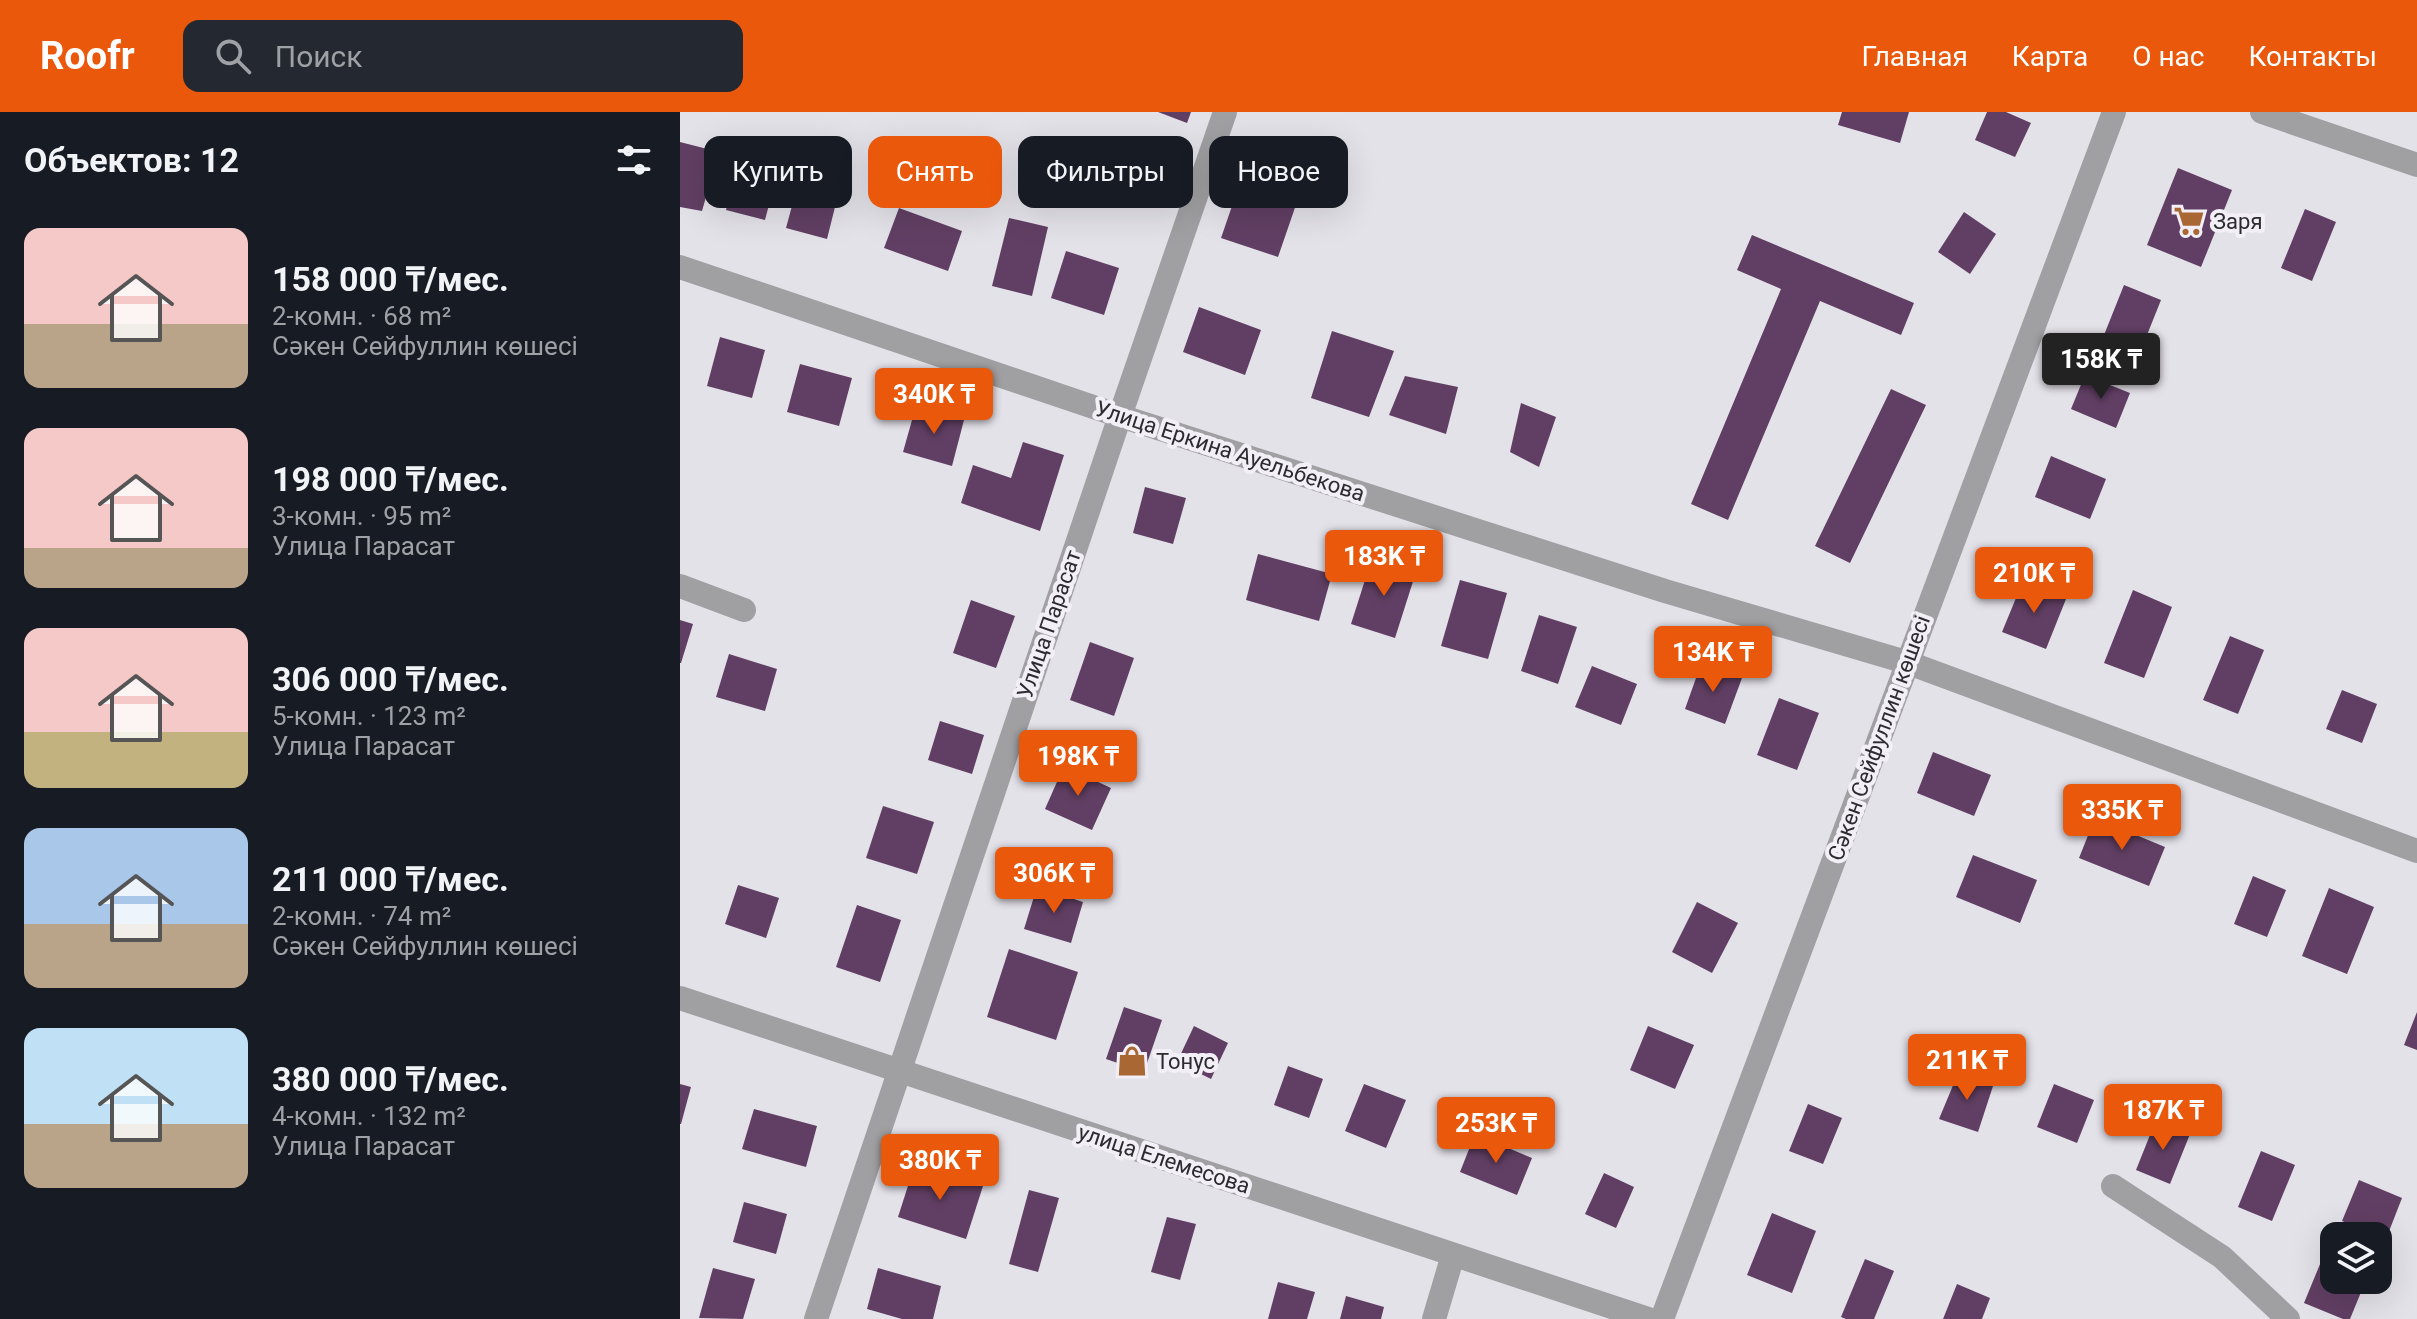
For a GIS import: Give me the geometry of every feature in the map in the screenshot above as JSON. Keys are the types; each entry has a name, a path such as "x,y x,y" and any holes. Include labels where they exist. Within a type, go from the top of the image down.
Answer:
{"street":[{"name":"Улица Парасат","path":"816,1319 1225,112"},
{"name":"Сәкен Сейфуллин көшесі","path":"1662,1319 2114,112"},
{"path":"2262,112 2417,165"},
{"name":"Улица Еркина Ауельбекова","path":"680,267 1120,416 1665,591 1906,662 2417,851"},
{"path":"680,586 744,610"},
{"name":"улица Елемесова","path":"680,998 1648,1319"},
{"path":"2113,1186 2222,1257 2288,1319"},
{"path":"1434,1319 1453,1255"}],"building":[{"path":"1158,112 1191,112 1187,123"},
{"path":"1842,112 1909,112 1900,143 1838,125"},
{"path":"1987,112 2006,112 2031,123 2015,157 1975,140"},
{"path":"680,142 704,148 704,204 702,211 680,207"},
{"path":"2178,168 2232,190 2201,267 2147,245"},
{"path":"727,208 768,208 765,220"},
{"path":"791,208 835,208 827,239 786,228"},
{"path":"899,208 962,231 948,271 884,248"},
{"path":"1231,208 1295,208 1278,257 1221,238"},
{"path":"2305,209 2336,222 2312,281 2281,268"},
{"path":"1964,212 1996,234 1970,274 1938,252"},
{"path":"1009,218 1048,227 1032,296 992,286"},
{"path":"1752,235 1914,303 1901,335 1820,301 1728,520 1691,504 1781,289 1737,270"},
{"path":"1066,251 1119,268 1104,315 1051,298"},
{"path":"2124,285 2161,300 2139,355 2102,340"},
{"path":"1199,307 1261,330 1245,375 1183,352"},
{"path":"1332,331 1394,351 1369,417 1311,398"},
{"path":"720,337 765,350 752,398 707,386"},
{"path":"800,364 852,378 839,426 787,412"},
{"path":"2085,375 2130,393 2116,428 2071,409"},
{"path":"1405,376 1458,387 1446,434 1389,415"},
{"path":"1891,389 1926,405 1850,563 1815,546"},
{"path":"1521,403 1556,417 1539,467 1510,452"},
{"path":"916,406 964,420 952,466 903,452"},
{"path":"1023,442 1064,455 1040,531 961,503 973,465 1011,478"},
{"path":"2051,456 2106,479 2090,519 2035,497"},
{"path":"1145,487 1186,498 1173,544 1133,533"},
{"path":"1258,554 1332,574 1319,621 1246,600"},
{"path":"1372,558 1416,572 1395,638 1351,624"},
{"path":"1460,580 1507,593 1488,659 1441,646"},
{"path":"2023,581 2066,599 2046,649 2002,632"},
{"path":"2133,590 2172,607 2144,678 2104,663"},
{"path":"971,600 1015,616 996,668 953,653"},
{"path":"1539,615 1577,627 1558,684 1521,671"},
{"path":"680,620 693,624 681,663 680,663"},
{"path":"2230,636 2264,650 2238,714 2203,700"},
{"path":"1090,642 1134,658 1114,716 1070,700"},
{"path":"729,654 777,669 765,711 716,697"},
{"path":"1701,664 1742,678 1725,724 1685,709"},
{"path":"1592,666 1637,684 1621,725 1575,707"},
{"path":"2342,690 2377,704 2362,743 2326,729"},
{"path":"1779,698 1819,713 1797,770 1757,755"},
{"path":"940,721 984,735 972,774 928,760"},
{"path":"1933,752 1991,775 1974,816 1917,793"},
{"path":"1064,766 1111,788 1092,830 1045,809"},
{"path":"883,806 934,822 917,874 866,858"},
{"path":"2095,818 2165,847 2149,886 2079,858"},
{"path":"1973,855 2037,880 2020,923 1956,897"},
{"path":"2253,876 2286,890 2267,937 2234,924"},
{"path":"738,885 779,898 766,938 725,924"},
{"path":"1037,887 1083,902 1071,943 1024,929"},
{"path":"2329,888 2374,907 2347,974 2302,956"},
{"path":"1697,902 1738,923 1712,973 1672,952"},
{"path":"857,905 901,920 880,982 836,967"},
{"path":"1009,949 1078,972 1056,1040 987,1017"},
{"path":"1124,1007 1162,1020 1144,1072 1106,1059"},
{"path":"2417,1012 2417,1050 2404,1045"},
{"path":"1194,1026 1228,1043 1211,1079 1177,1062"},
{"path":"1648,1026 1694,1045 1675,1089 1630,1070"},
{"path":"1288,1066 1323,1079 1309,1118 1274,1105"},
{"path":"1959,1071 1994,1083 1978,1132 1939,1119"},
{"path":"680,1084 691,1087 681,1124 680,1124"},
{"path":"1364,1084 1406,1100 1386,1148 1345,1131"},
{"path":"2054,1084 2094,1100 2077,1143 2037,1127"},
{"path":"1808,1104 1842,1118 1823,1164 1789,1151"},
{"path":"754,1109 817,1126 806,1167 742,1149"},
{"path":"2156,1120 2190,1134 2170,1184 2136,1170"},
{"path":"1475,1134 1532,1158 1517,1195 1460,1172"},
{"path":"2261,1151 2295,1165 2272,1221 2238,1207"},
{"path":"915,1164 983,1186 966,1239 898,1217"},
{"path":"1604,1173 1634,1187 1616,1228 1585,1214"},
{"path":"2359,1180 2402,1198 2392,1224 2342,1221"},
{"path":"1029,1190 1059,1198 1038,1272 1009,1264"},
{"path":"744,1202 787,1214 776,1254 733,1242"},
{"path":"1772,1213 1816,1231 1792,1293 1747,1275"},
{"path":"1167,1217 1196,1224 1180,1280 1151,1272"},
{"path":"1865,1259 1894,1271 1874,1319 1846,1319 1841,1317"},
{"path":"2320,1264 2320,1294 2360,1294 2350,1319 2304,1303"},
{"path":"713,1268 755,1279 743,1319 699,1318"},
{"path":"878,1268 941,1286 933,1319 902,1319 867,1309"},
{"path":"1278,1282 1315,1292 1307,1319 1268,1319"},
{"path":"1957,1284 1990,1298 1982,1319 1943,1319"},
{"path":"1346,1296 1384,1307 1381,1319 1340,1319"}],"place":[{"name":"Заря","path":"2189,221"},
{"name":"Тонус","path":"1132,1061"}]}
